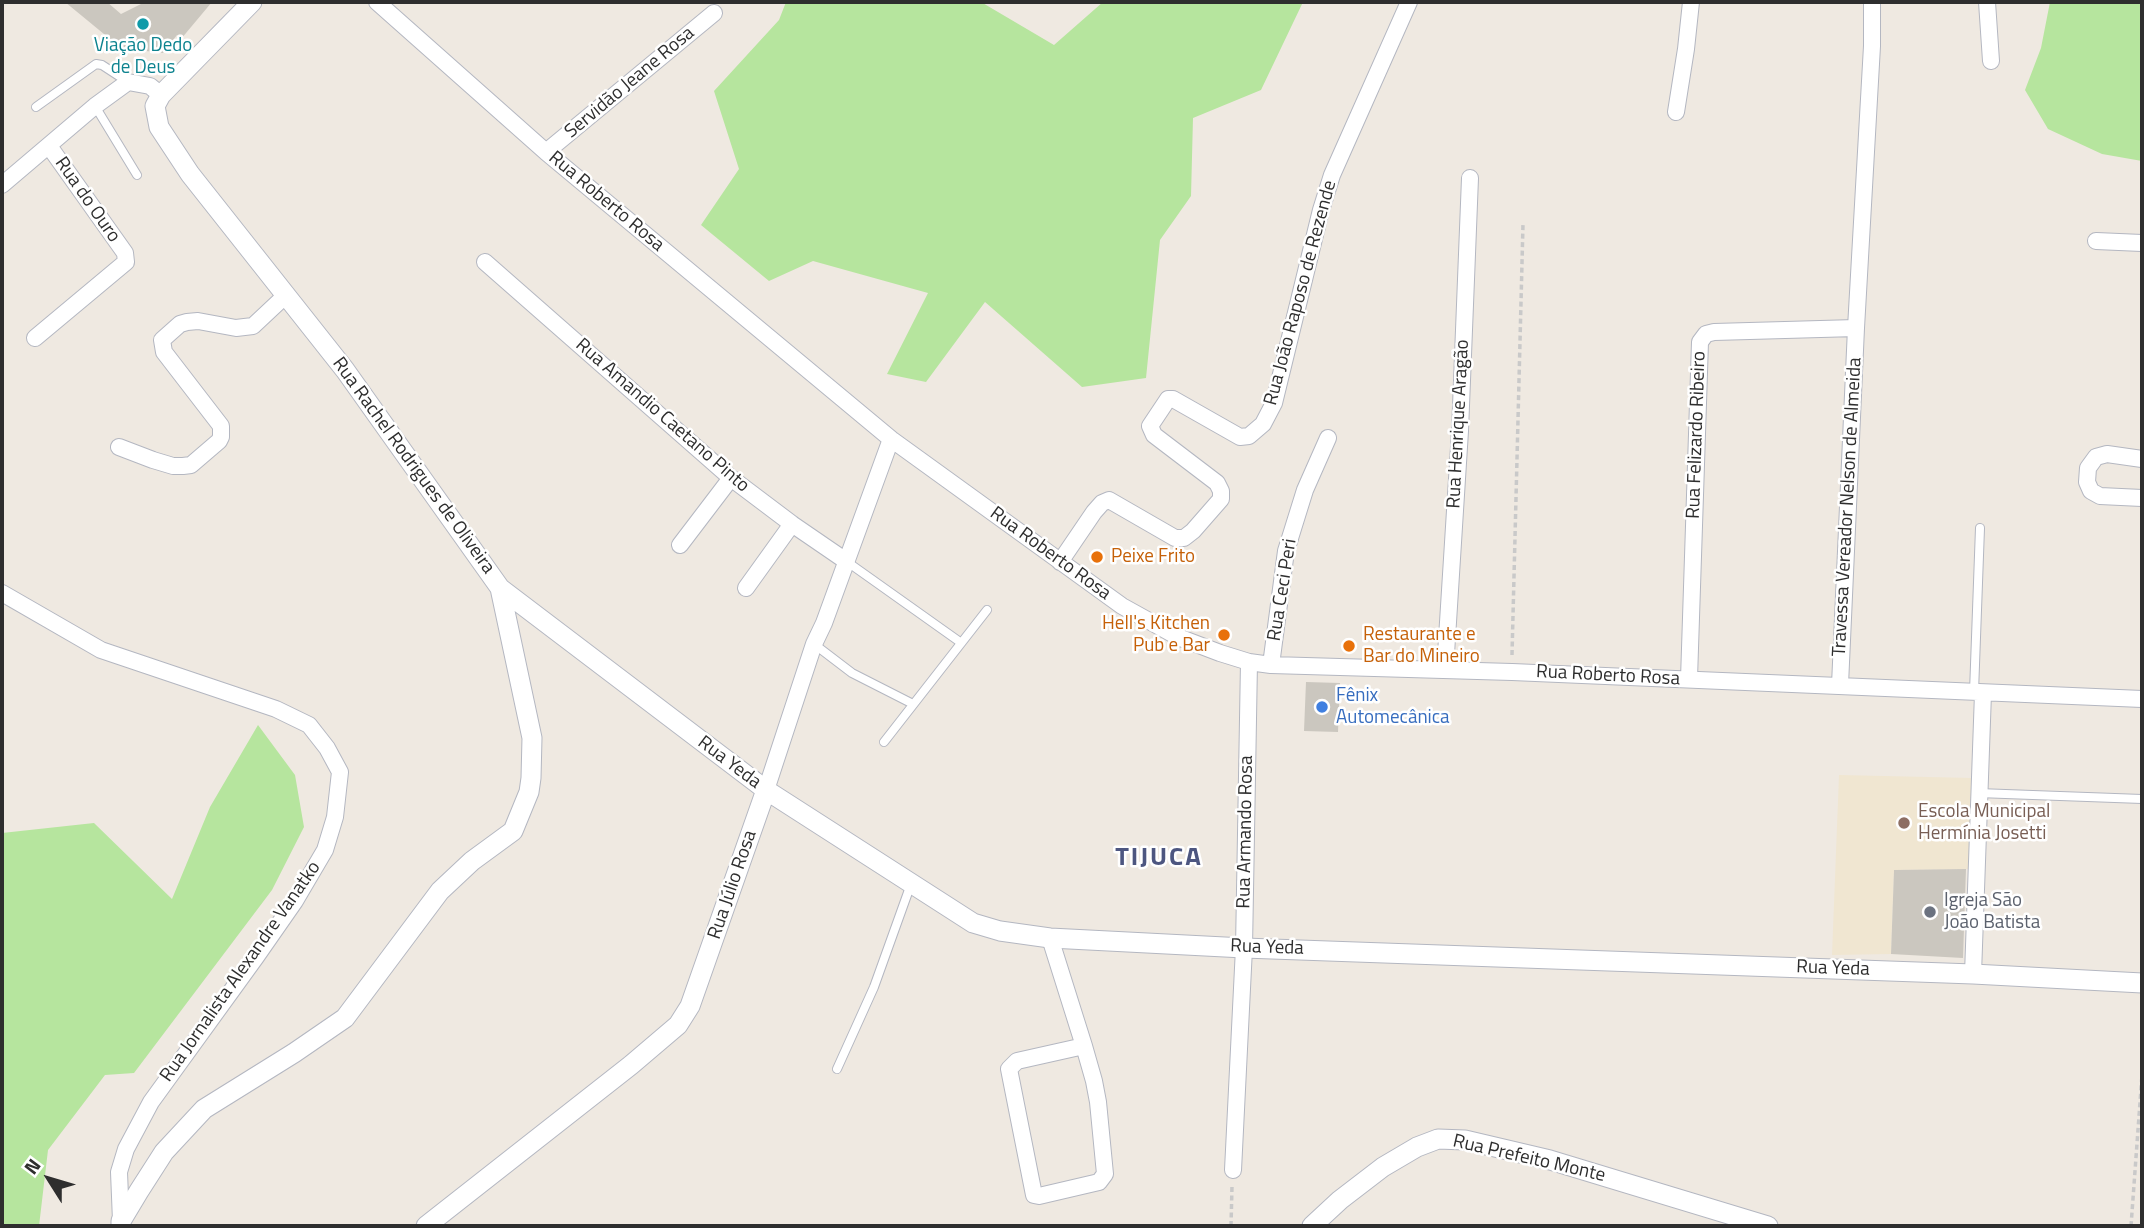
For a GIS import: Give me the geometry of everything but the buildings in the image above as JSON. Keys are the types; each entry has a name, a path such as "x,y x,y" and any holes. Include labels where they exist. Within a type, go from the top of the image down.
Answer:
{"street":[{"path":"2,184 95,106 128,82 150,86 161,95 252,2"},
{"name":"Rua Roberto Rosa","path":"377,2 546,152 891,439 1122,606 1178,637 1250,662 1271,665 1512,671 2142,699"},
{"name":"Rua João Raposo de Rezende","path":"1060,562 1094,512 1109,500 1175,538 1184,538 1221,499 1217,483 1154,435 1150,426 1168,399 1173,399 1240,437 1249,436 1263,424 1274,403 1332,175 1409,2"},
{"path":"1676,111 1691,2"},
{"path":"1856,328 1872,46 1872,2"},
{"path":"1987,2 1991,61"},
{"name":"Servidão Jeane Rosa","path":"546,152 714,13"},
{"name":"Rua Rachel Rodrigues de Oliveira","path":"121,1224 164,1152 204,1109 345,1018 440,891 472,861 513,831 529,792 532,738 500,588 345,370 168,142 156,117 155,106 161,95"},
{"name":"Rua do Ouro","path":"35,338 126,262 125,253 48,146"},
{"name":"Rua Henrique Aragão","path":"1446,670 1460,430 1470,178"},
{"path":"2096,241 2142,243"},
{"name":"Rua Amandio Caetano Pinto","path":"485,262 731,478 846,561"},
{"path":"120,447 152,460 183,466 191,465 219,442 221,426 164,352 162,340 180,324 187,322 198,321 236,328 253,326 285,296"},
{"name":"Rua Felizardo Ribeiro","path":"1689,679 1700,342 1706,334 1714,332 1856,328"},
{"name":"Travessa Vereador Nelson de Almeida","path":"1840,685 1856,328"},
{"name":"Rua Ceci Peri","path":"1271,665 1286,551 1305,490 1328,438"},
{"name":"Rua Júlio Rosa","path":"426,1226 678,1026 690,1006 814,644 891,439"},
{"path":"2142,459 2107,454 2096,457 2088,468 2087,482 2091,491 2100,496 2142,498"},
{"path":"680,545 731,478"},
{"path":"746,588 792,524"},
{"name":"Rua Yeda","path":"500,588 766,790 973,923 1000,931 1050,938 1244,948 1973,974 2142,983"},
{"name":"Rua Jornalista Alexandre Vanatko","path":"2,593 101,650 276,709 309,725 327,748 340,772 335,817 325,850 295,901 151,1102 126,1149 119,1172 121,1224"},
{"name":"Rua Armando Rosa","path":"1233,1170 1244,948 1250,662"},
{"path":"1973,974 1979,692"},
{"path":"1050,938 1084,1045 1098,1102 1105,1174 1099,1182 1034,1195 1009,1069 1017,1061 1084,1045"},
{"name":"Rua Prefeito Monte","path":"1312,1226 1382,1167 1417,1147 1438,1139 1465,1140 1550,1160 1768,1226"}],"lane":[{"path":"36,107 96,64 128,82"},
{"path":"95,106 137,174"},
{"path":"1979,692 1980,528"},
{"path":"846,561 960,642"},
{"path":"884,742 987,610"},
{"path":"814,644 852,673 913,704"},
{"path":"1978,793 2142,799"},
{"path":"837,1069 874,987 911,884"}],"path":[{"path":"1512,671 1523,224"},
{"path":"2132,1226 2142,1075"},
{"path":"1231,1226 1233,1170"}],"shaded area":[{"name":"Escola Municipal Hermínia Josetti","path":"1839,775 1973,778 1970,869 1894,870 1891,954 1832,955"}],"green space":[{"path":"786,2 981,2 1054,45 1103,2 1303,2 1261,90 1193,118 1191,196 1160,240 1146,378 1082,387 985,302 926,382 887,374 928,293 813,261 769,281 701,225 739,169 714,91 779,20"},
{"path":"2050,2 2142,2 2142,161 2102,154 2048,129 2025,90 2041,48"},
{"path":"258,725 295,775 304,827 272,890 134,1073 105,1075 48,1150 39,1226 2,1226 2,833 94,823 172,899 210,807"}],"place":[{"name":"Viação Dedo de Deus","path":"143,24"},
{"name":"Peixe Frito","path":"1097,557"},
{"name":"Hell's Kitchen Pub e Bar","path":"1224,635"},
{"name":"Restaurante e Bar do Mineiro","path":"1349,646"},
{"name":"Fênix Automecânica","path":"1322,707"},
{"name":"Escola Municipal Hermínia Josetti","path":"1904,823"},
{"name":"Igreja São João Batista","path":"1930,912"}],"district":[{"name":"TIJUCA","path":"1159,859"}]}
